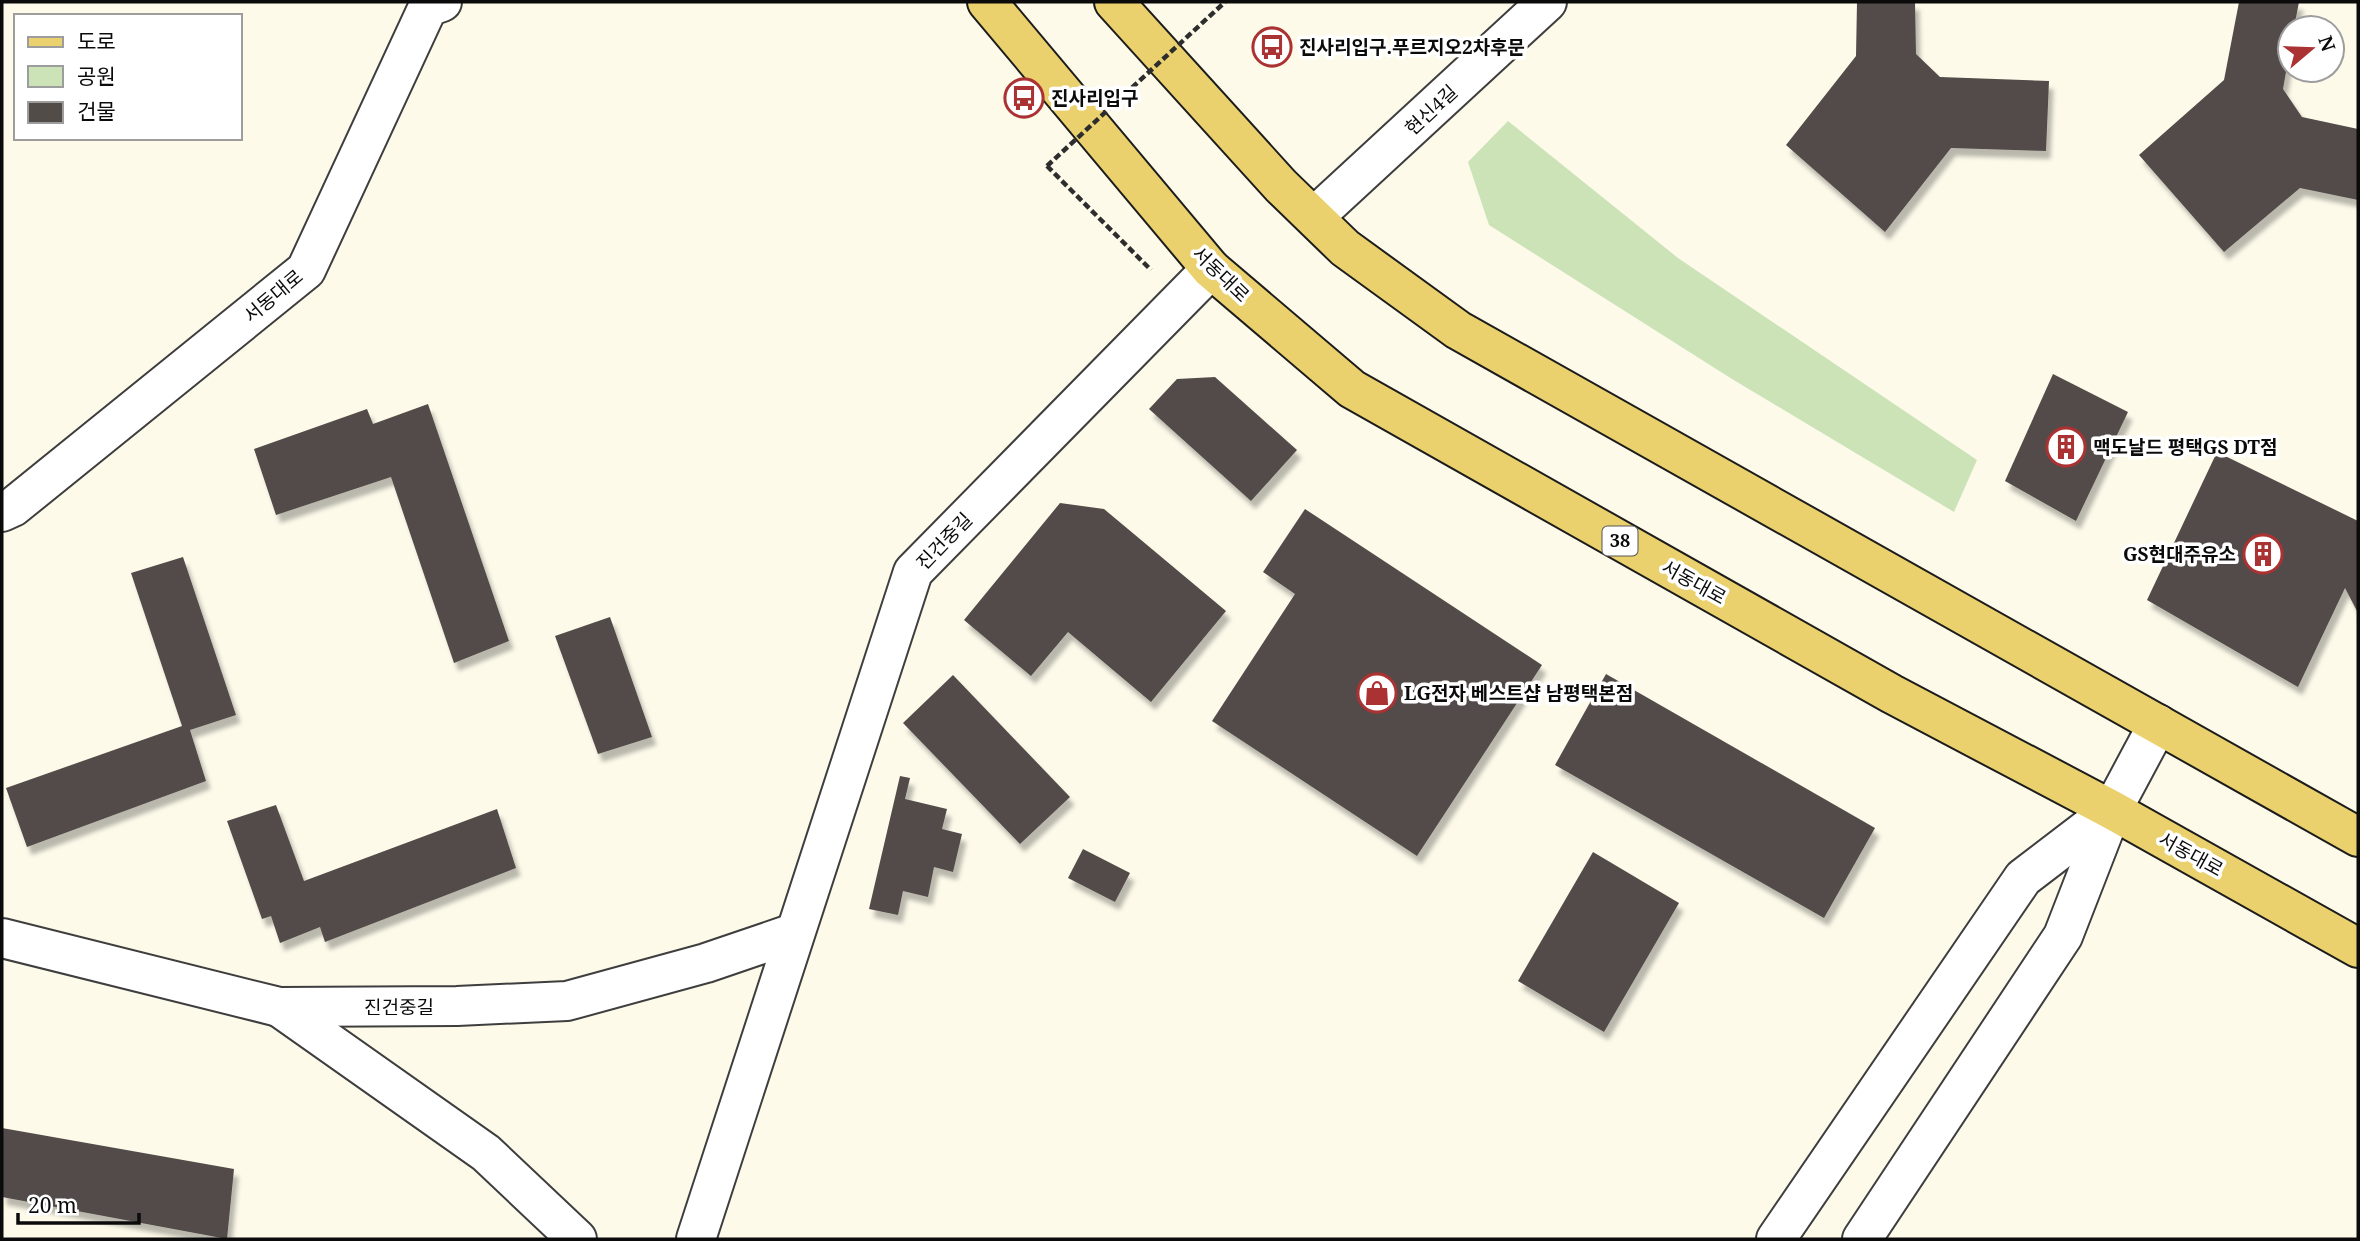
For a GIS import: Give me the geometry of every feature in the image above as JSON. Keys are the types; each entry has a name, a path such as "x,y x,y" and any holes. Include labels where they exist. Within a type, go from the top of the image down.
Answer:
{"main road":[{"name":"서동대로","path":"987,2 1211,269 1352,389 1892,694 2112,810 2358,948"},
{"path":"1114,2 1281,186 1345,248 1458,330 2358,837"}],"street":[{"name":"서동대로","path":"2,512 13,507 306,270 428,7 442,2"},
{"name":"현신4길","path":"1314,217 1546,2"},
{"name":"진건중길","path":"696,1239 913,572 1211,269"},
{"path":"1862,1239 2063,936 2112,810 2158,724"},
{"path":"1776,1239 2022,878 2112,810"},
{"name":"진건중길","path":"2,938 279,1007 457,1006 567,1001 706,963 794,933"},
{"path":"279,1007 486,1153 577,1239"}],"path":[{"path":"1152,270 1047,166 1225,2"}],"green space":[{"path":"1508,121 1678,258 1977,460 1954,512 1732,379 1489,225 1468,162"}],"building":[{"path":"1857,2 1915,2 1916,54 1940,77 2049,81 2046,151 1951,148 1885,232 1786,145 1856,56"},
{"path":"2239,2 2299,2 2297,14 2276,14 2276,84 2284,84 2283,89 2302,117 2358,129 2358,200 2300,188 2224,252 2139,155 2224,80"},
{"name":"맥도날드 평택GS DT점","path":"2053,374 2128,412 2076,521 2005,481"},
{"path":"1215,377 1297,450 1251,501 1149,409 1177,379"},
{"path":"428,404 509,641 454,663 391,477 276,515 254,449 367,409 373,424"},
{"name":"GS현대주유소","path":"2217,452 2358,521 2358,613 2345,588 2298,687 2147,600"},
{"path":"1060,503 1104,509 1226,611 1151,702 1068,632 1031,676 964,620"},
{"name":"LG전자 베스트샵 남평택본점","path":"1305,509 1542,665 1417,856 1212,721 1295,594 1263,572"},
{"path":"183,557 236,715 190,730 206,781 27,847 6,788 182,726 131,573"},
{"path":"610,617 652,737 598,754 555,636"},
{"path":"1606,674 1875,828 1824,918 1555,765"},
{"path":"953,675 1070,797 1020,844 903,723"},
{"path":"900,776 910,778 905,799 947,809 942,829 962,834 953,872 934,867 928,897 903,891 898,915 869,909"},
{"path":"276,805 304,881 497,809 516,868 325,942 320,927 280,943 271,916 262,919 227,821"},
{"path":"1083,849 1130,873 1115,902 1068,878"},
{"path":"1593,852 1679,903 1604,1032 1518,981"},
{"path":"2,1128 234,1169 227,1239 2,1197"}],"place":[{"name":"진사리입구.푸르지오2차후문","path":"1272,47"},
{"name":"진사리입구","path":"1024,98"},
{"name":"맥도날드 평택GS DT점","path":"2066,447"},
{"name":"GS현대주유소","path":"2263,554"},
{"name":"LG전자 베스트샵 남평택본점","path":"1377,693"}]}
